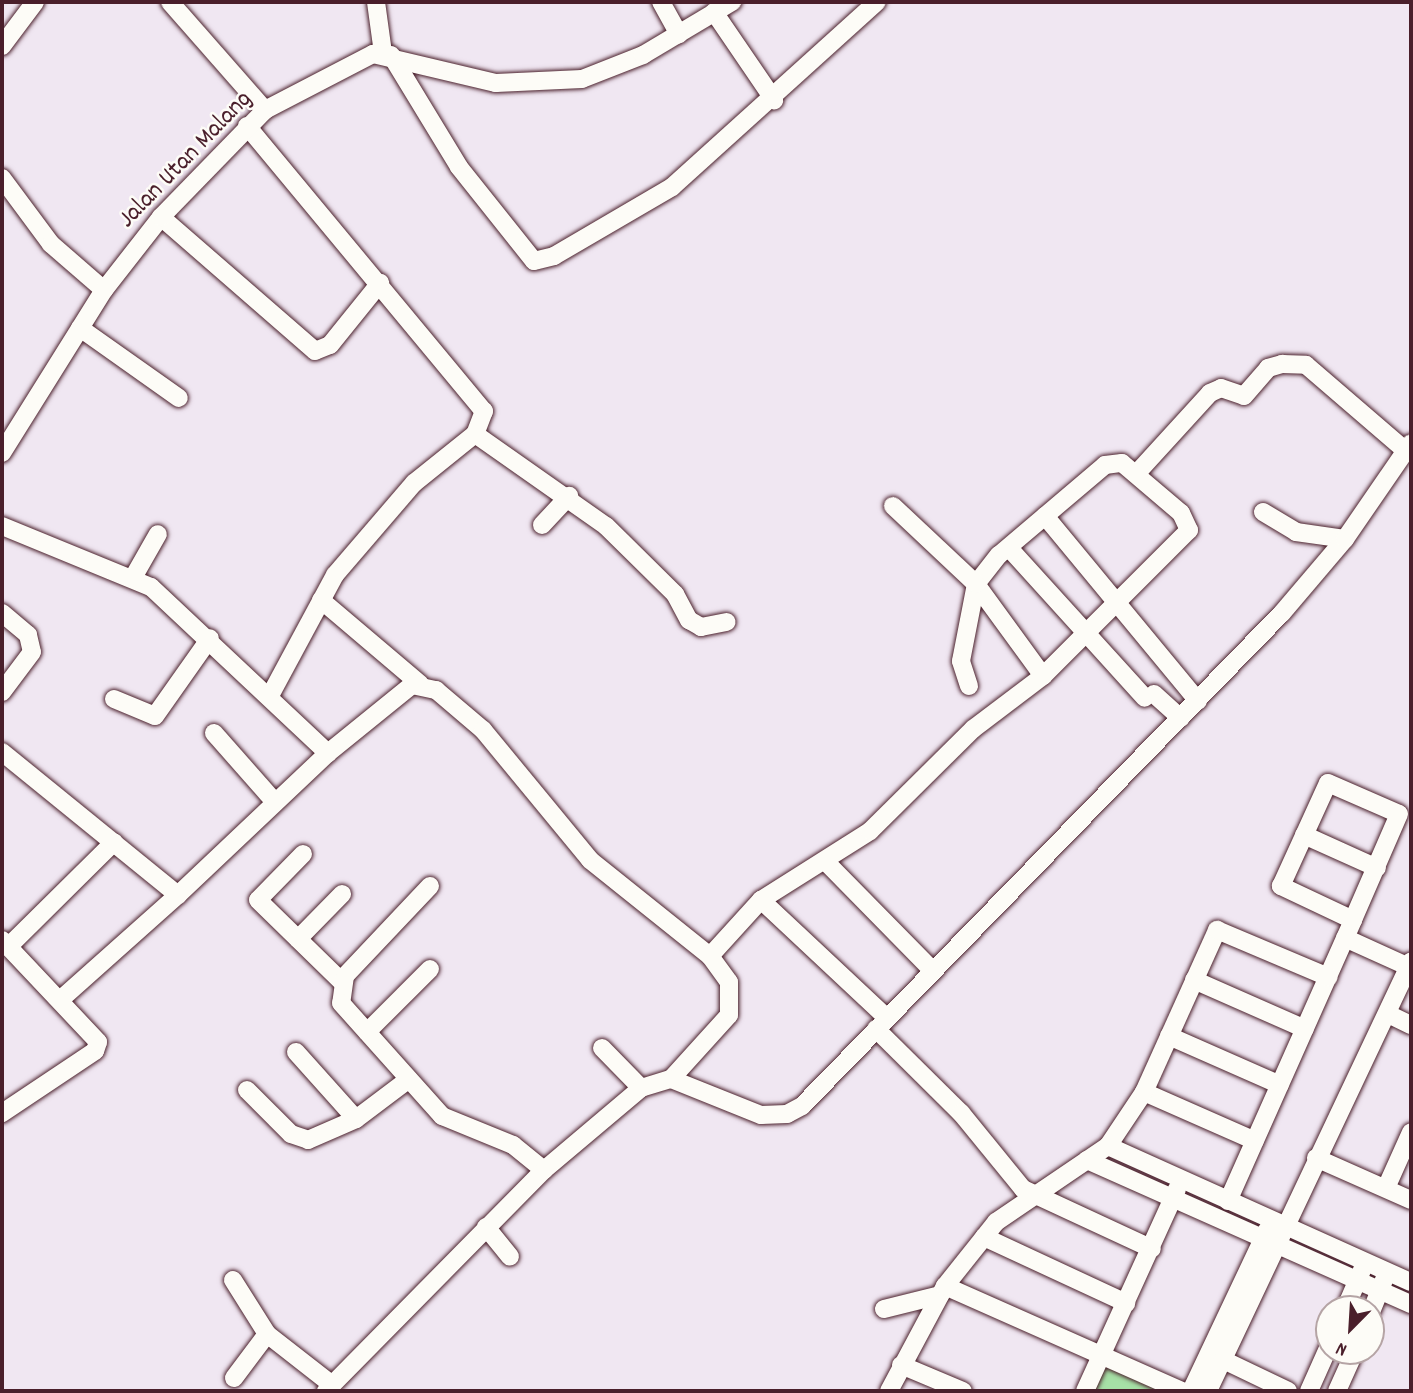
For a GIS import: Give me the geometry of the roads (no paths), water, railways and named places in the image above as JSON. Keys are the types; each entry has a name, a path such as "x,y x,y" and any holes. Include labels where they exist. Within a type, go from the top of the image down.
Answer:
{"street":[{"path":"2,46 35,2"},
{"path":"170,2 265,110"},
{"path":"376,2 387,54 459,167 534,261 554,256 663,193 774,100 877,2"},
{"path":"661,2 679,34"},
{"path":"387,54 468,79 553,84 612,71 732,2"},
{"path":"714,12 774,100"},
{"name":"Jalan Utan Malang","path":"2,453 104,290 161,217 247,126 265,110 354,61 387,54"},
{"path":"247,126 480,402 482,422 475,433 397,501 320,600 271,694"},
{"path":"2,177 51,244 104,290"},
{"path":"161,217 315,351 330,345 380,283"},
{"path":"80,328 179,398"},
{"path":"671,1079 761,1115 787,1114 882,1024 1198,701 1345,539 1409,447 1306,365 1282,364 1268,368 1244,397 1214,390 1136,473"},
{"path":"475,433 569,496 636,553 689,620 701,627 727,622"},
{"path":"710,956 761,900 870,831 954,746 1089,636 1189,530 1181,513 1122,463 1104,465 1009,548 976,584 961,661 969,686"},
{"path":"542,525 569,496"},
{"path":"893,506 976,584 1043,676"},
{"path":"1263,512 1296,532 1345,539"},
{"path":"1045,516 1117,609 1198,701"},
{"path":"2,526 134,576 271,694 328,753"},
{"path":"134,576 158,534"},
{"path":"1009,548 1089,636 1150,696 1181,718"},
{"path":"233,1280 267,1334 329,1388 544,1170 641,1088 671,1079 722,1026 733,1004 729,982 710,956 613,881 483,730 420,684 320,600"},
{"path":"2,613 28,635 32,652 2,692"},
{"path":"114,699 155,716 209,638"},
{"path":"60,1000 178,895 328,753 405,688 420,684"},
{"path":"214,733 275,801"},
{"path":"2,752 178,895"},
{"path":"1228,1201 1377,868 1396,812 1328,783 1283,889 1353,920"},
{"path":"1304,835 1377,868"},
{"path":"2,1112 97,1048 96,1037 5,944 114,842"},
{"path":"303,854 258,900 341,981"},
{"path":"825,861 933,971"},
{"path":"430,886 341,981 341,1003 453,1124 513,1145 544,1170"},
{"path":"298,939 342,894"},
{"path":"761,900 882,1024 1033,1196 1152,1249"},
{"path":"889,1391 943,1290 984,1237 1033,1196 1108,1146 1144,1092 1219,929 1328,976"},
{"path":"1191,1391 1216,1356 1270,1241 1316,1158 1410,964 1345,938"},
{"path":"367,1032 430,969"},
{"path":"1194,980 1305,1029"},
{"path":"1388,1014 1411,1025"},
{"path":"1169,1036 1280,1085"},
{"path":"602,1048 641,1088"},
{"path":"296,1052 356,1119"},
{"path":"247,1090 301,1139 356,1119 409,1079"},
{"path":"1144,1092 1255,1141"},
{"path":"1386,1188 1411,1132"},
{"path":"1108,1146 1228,1201 1282,1219 1411,1282"},
{"path":"1316,1158 1411,1200"},
{"path":"1087,1160 1411,1304"},
{"path":"1085,1391 1152,1249 1181,1180"},
{"path":"486,1227 510,1257"},
{"path":"984,1237 1126,1303"},
{"path":"1351,1295 1366,1261"},
{"path":"1378,1295 1387,1271"},
{"path":"884,1309 943,1290 1182,1391"},
{"path":"234,1378 267,1334"},
{"path":"1208,1391 1216,1356"},
{"path":"1216,1356 1288,1391"},
{"path":"901,1365 962,1391"},
{"path":"1309,1391 1321,1365"},
{"path":"1337,1391 1348,1365"}]}
